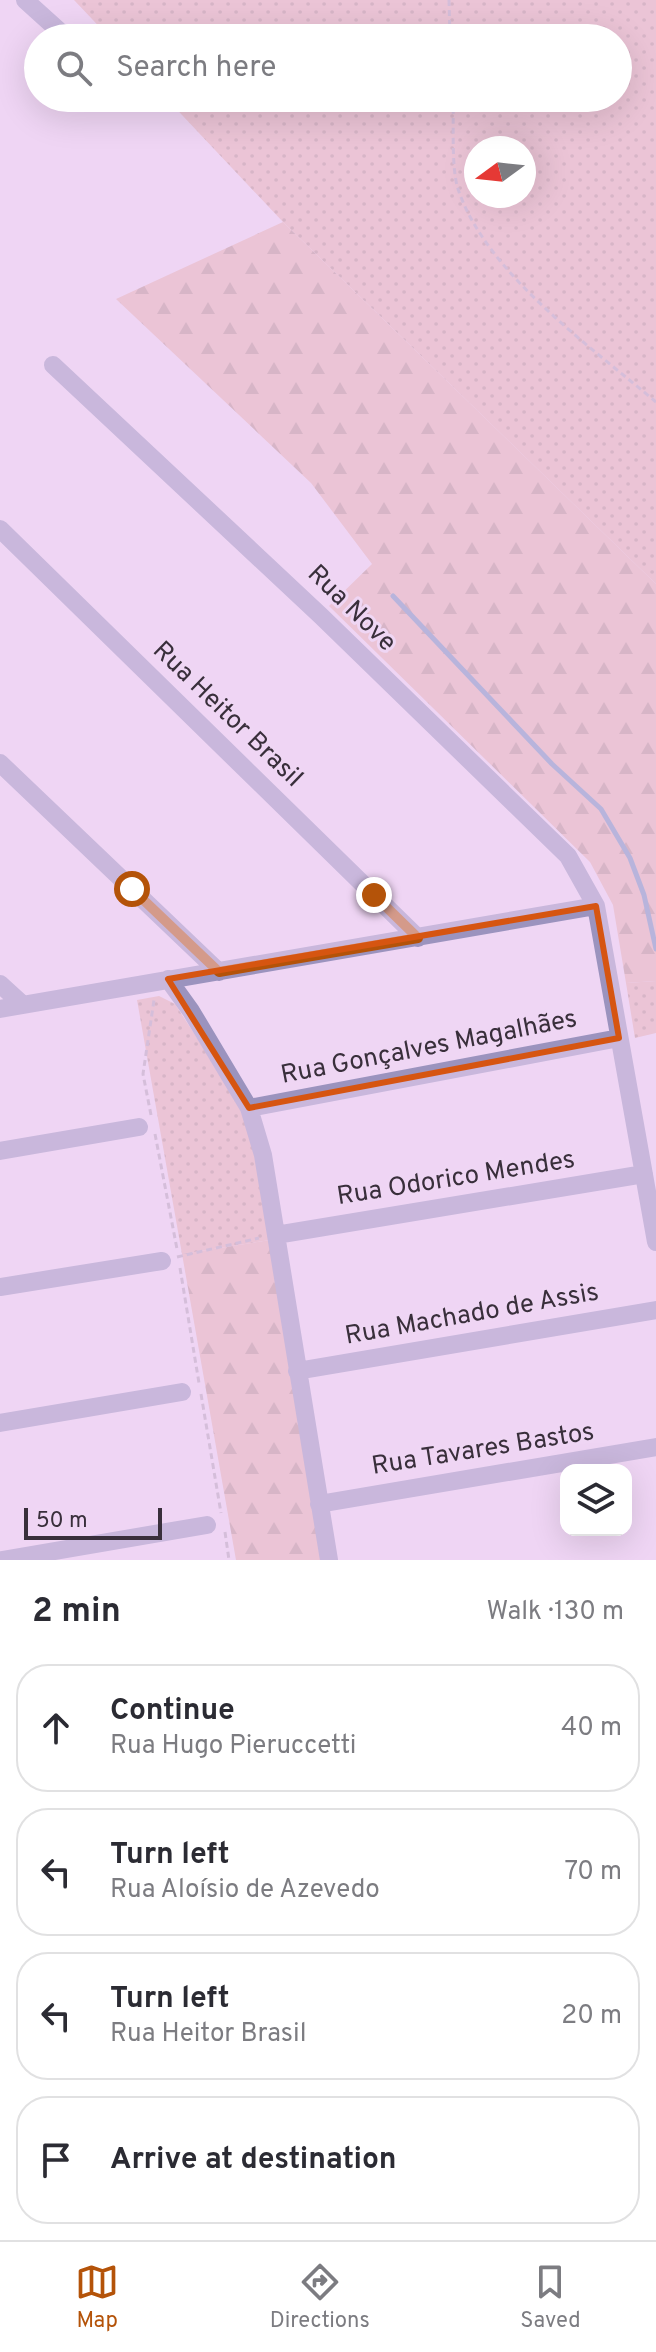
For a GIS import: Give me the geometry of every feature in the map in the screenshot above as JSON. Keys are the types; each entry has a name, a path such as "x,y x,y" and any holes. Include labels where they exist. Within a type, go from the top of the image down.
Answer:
{"street":[{"path":"25,0 52,24"},
{"name":"Rua Nove","path":"53,365 321,616 568,856 596,906 656,1242"},
{"name":"Rua Heitor Brasil","path":"0,529 418,938"},
{"path":"0,763 219,972"},
{"path":"0,1009 596,906"},
{"path":"162,980 205,1033 249,1108 263,1155 329,1560"},
{"path":"0,984 23,1005"},
{"name":"Rua Gonçalves Magalhães","path":"249,1108 619,1038"},
{"path":"0,1151 149,1127"},
{"name":"Rua Odorico Mendes","path":"276,1235 644,1174"},
{"path":"0,1287 170,1259"},
{"name":"Rua Machado de Assis","path":"297,1371 656,1310"},
{"path":"0,1423 182,1392"},
{"name":"Rua Tavares Bastos","path":"319,1504 656,1447"},
{"path":"2,1560 217,1523"}],"path":[{"path":"449,0 450,24"},
{"path":"454,112 457,186 471,221 497,256 545,308 656,402"},
{"path":"162,980 143,1074 149,1127 217,1523 229,1560"},
{"path":"170,1259 276,1235"}],"highlighted area":[{"path":"596,906 619,1038 249,1108 168,979"}],"green space":[{"path":"74,0 656,0 656,584 283,222 179,112 632,112 632,24 97,24"},
{"path":"283,222 656,584 656,981 626,983 613,905 590,862 329,606 372,564 311,483 116,299"},
{"path":"656,981 656,1033 635,1038 626,983"},
{"path":"159,996 175,1004 234,1095 253,1140 270,1240 182,1254 137,1000"},
{"path":"270,1240 323,1560 236,1560 182,1254"}],"waterway":[{"path":"393,596 552,764 601,809 630,858 644,895 656,949"}],"route":[{"path":"132,889 219,972 418,938 374,895"}]}
